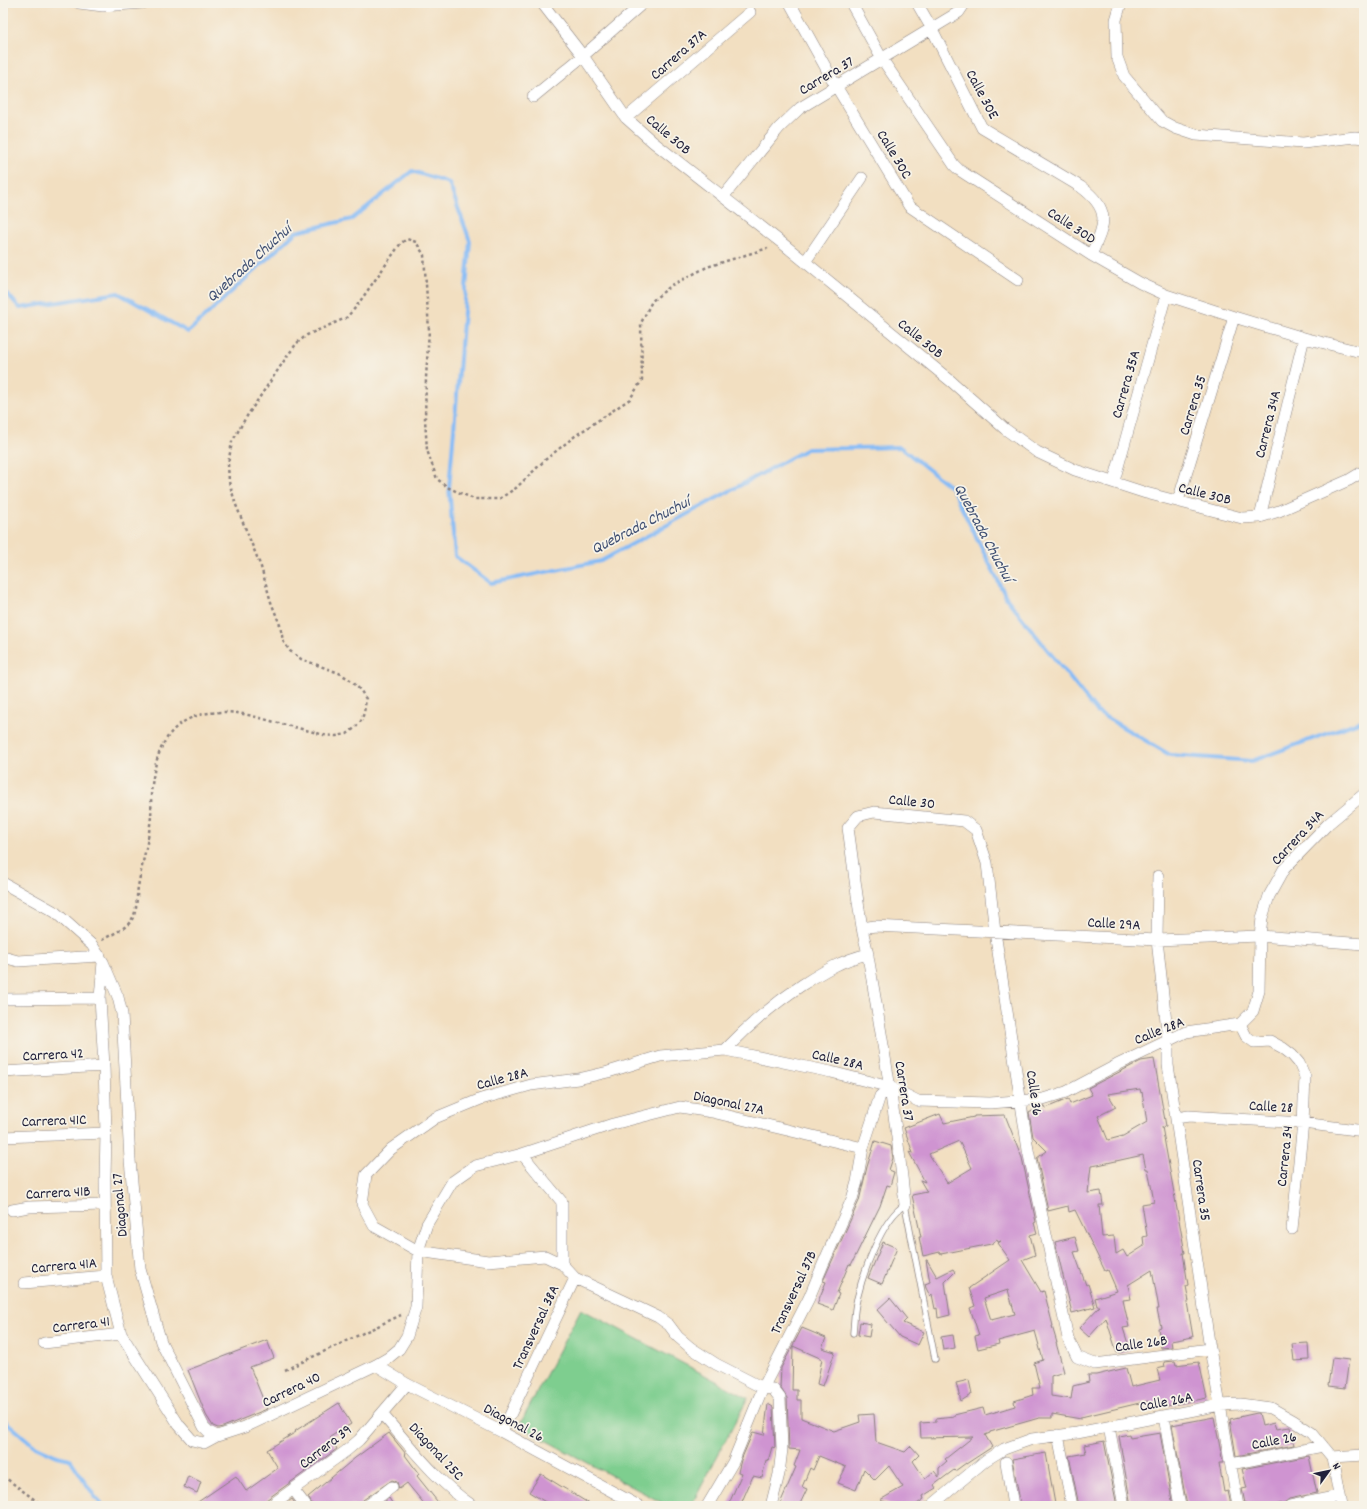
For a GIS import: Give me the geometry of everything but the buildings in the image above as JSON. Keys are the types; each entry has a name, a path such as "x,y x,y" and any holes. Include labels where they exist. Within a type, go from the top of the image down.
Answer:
{"street":[{"path":"79,3 103,6 143,3"},
{"name":"Calle 30B","path":"542,3 583,56 626,118 653,142 782,243 952,382 1005,429 1037,452 1075,470 1146,493 1242,518 1260,517 1279,511 1349,480 1364,471"},
{"path":"533,97 583,56 643,3"},
{"name":"Calle 30C","path":"790,3 836,86 909,206 1018,280"},
{"name":"Calle 30D","path":"851,3 882,59 954,166 959,170 1091,255 1140,283 1166,295 1304,338 1357,351 1364,351"},
{"name":"Calle 30E","path":"917,3 932,29 982,128 1081,187 1093,196 1101,206 1103,220 1100,236 1091,255"},
{"name":"Carrera 37","path":"723,197 779,128 800,108 959,12 966,3"},
{"path":"1121,3 1116,20 1117,57 1124,76 1162,122 1196,135 1303,143 1354,137 1364,138"},
{"name":"Carrera 37A","path":"626,118 750,12"},
{"path":"805,262 862,178"},
{"name":"Carrera 35A","path":"1114,482 1166,295"},
{"name":"Carrera 35","path":"1178,501 1234,317"},
{"name":"Carrera 34A","path":"1260,517 1304,338"},
{"name":"Carrera 34A","path":"1240,1024 1254,1011 1259,991 1260,936 1262,918 1270,896 1284,869 1328,824 1364,794"},
{"name":"Calle 30","path":"848,828 858,816 874,812 964,821 976,830"},
{"name":"Carrera 37","path":"848,828 862,928 868,954 876,1013 890,1087 900,1153 905,1205"},
{"name":"Calle 36","path":"976,830 987,863 995,932 1028,1150 1068,1338 1077,1357"},
{"name":"Carrera 35","path":"1158,876 1157,940 1168,1040 1168,1065 1210,1349 1238,1506"},
{"name":"Diagonal 27","path":"3,883 55,912 92,945 102,959 118,997 122,1014 130,1160 140,1269 161,1342 204,1426 209,1432 217,1436"},
{"name":"Calle 29A","path":"862,928 875,926 1157,940 1260,936 1364,944"},
{"path":"725,1050 761,1015 783,998 830,967 858,956 868,954"},
{"path":"3,957 18,961 102,959"},
{"name":"Carrera 40","path":"102,959 100,998 106,1133 106,1276 121,1334 179,1425 192,1440 204,1442 245,1427 376,1365 399,1349 407,1336 416,1308 418,1251"},
{"path":"3,999 100,998"},
{"name":"Calle 28A","path":"418,1251 374,1226 362,1204 366,1175 391,1149 435,1118 481,1098 531,1085 578,1079 608,1072 660,1056 725,1050 830,1072 890,1087 918,1101 990,1103 1043,1099 1066,1092 1117,1065 1186,1032 1240,1024"},
{"name":"Carrera 34","path":"1240,1024 1246,1036 1254,1042 1270,1041 1292,1055 1299,1063 1306,1077 1303,1123 1292,1229"},
{"name":"Carrera 42","path":"3,1072 104,1066"},
{"name":"Transversal 37B","path":"707,1506 733,1462 763,1388 810,1298 852,1199 857,1182 863,1148 880,1096 890,1087"},
{"name":"Diagonal 27A","path":"522,1154 613,1124 680,1107 712,1112 863,1148"},
{"name":"Calle 28","path":"1176,1118 1189,1116 1303,1123 1364,1131"},
{"name":"Carrera 41C","path":"3,1137 106,1133"},
{"path":"522,1154 562,1202 562,1264 545,1256 488,1261 418,1251 427,1224 452,1182 475,1166 522,1154"},
{"name":"Carrera 41B","path":"12,1210 28,1207 105,1205"},
{"name":"Transversal 38A","path":"502,1432 575,1278 562,1264"},
{"name":"Carrera 41A","path":"24,1283 106,1276"},
{"path":"575,1278 658,1317 669,1325 678,1337 716,1364 763,1388 773,1389 780,1398 782,1449 779,1474 771,1506"},
{"name":"Carrera 41","path":"44,1343 121,1334"},
{"name":"Calle 26B","path":"1077,1357 1096,1364 1210,1349"},
{"name":"Diagonal 26","path":"376,1365 408,1384 502,1432 639,1506"},
{"name":"Carrera 39","path":"270,1506 359,1440 408,1384"},
{"name":"Calle 26A","path":"931,1506 986,1460 1004,1449 1032,1439 1109,1427 1220,1406 1240,1404 1271,1408 1306,1429 1323,1446 1332,1458"},
{"name":"Diagonal 25C","path":"382,1414 425,1463 460,1497 473,1506"},
{"path":"1164,1417 1180,1506"},
{"path":"1109,1427 1124,1506"},
{"path":"1058,1435 1072,1506"},
{"name":"Calle 26","path":"1231,1464 1323,1446"},
{"path":"1290,1506 1340,1501 1332,1458 1364,1455"},
{"path":"1006,1462 1013,1506"},
{"path":"367,1506 392,1487"},
{"path":"293,1489 306,1506"}],"lane":[{"path":"853,1333 856,1300 864,1274 882,1230 898,1209 905,1205"},
{"name":"Carrera 37","path":"905,1205 935,1359"}],"path":[{"path":"92,945 130,923 136,910 138,888 146,854 152,815 152,786 156,763 163,743 173,729 184,720 197,715 224,712 240,713 324,735 336,736 348,734 356,728 364,713 366,699 362,691 352,681 339,674 301,659 290,650 283,640 280,625 271,602 261,566 236,505 229,482 228,464 232,442 256,401 297,343 313,332 346,318 356,307 401,243 407,239 416,242 424,255 429,330 425,419 427,450 437,479 449,488 474,499 498,499 516,488 545,460 575,436 630,399 642,380 642,323 652,301 672,285 707,267 782,243"},
{"path":"285,1370 416,1308"},
{"path":"3,1476 39,1502 41,1506"}],"green space":[{"path":"581,1309 748,1398 691,1506 668,1506 519,1426"}],"waterway":[{"name":"Quebrada Chuchuí","path":"3,289 20,308 118,293 188,332 296,232 352,219 412,171 449,183 470,241 449,488 455,556 491,583 601,561 807,449 900,447 952,488 1007,599 1097,712 1170,755 1252,761 1364,720"},
{"path":"3,1419 33,1445 57,1456 70,1459 95,1497 103,1506"}]}
